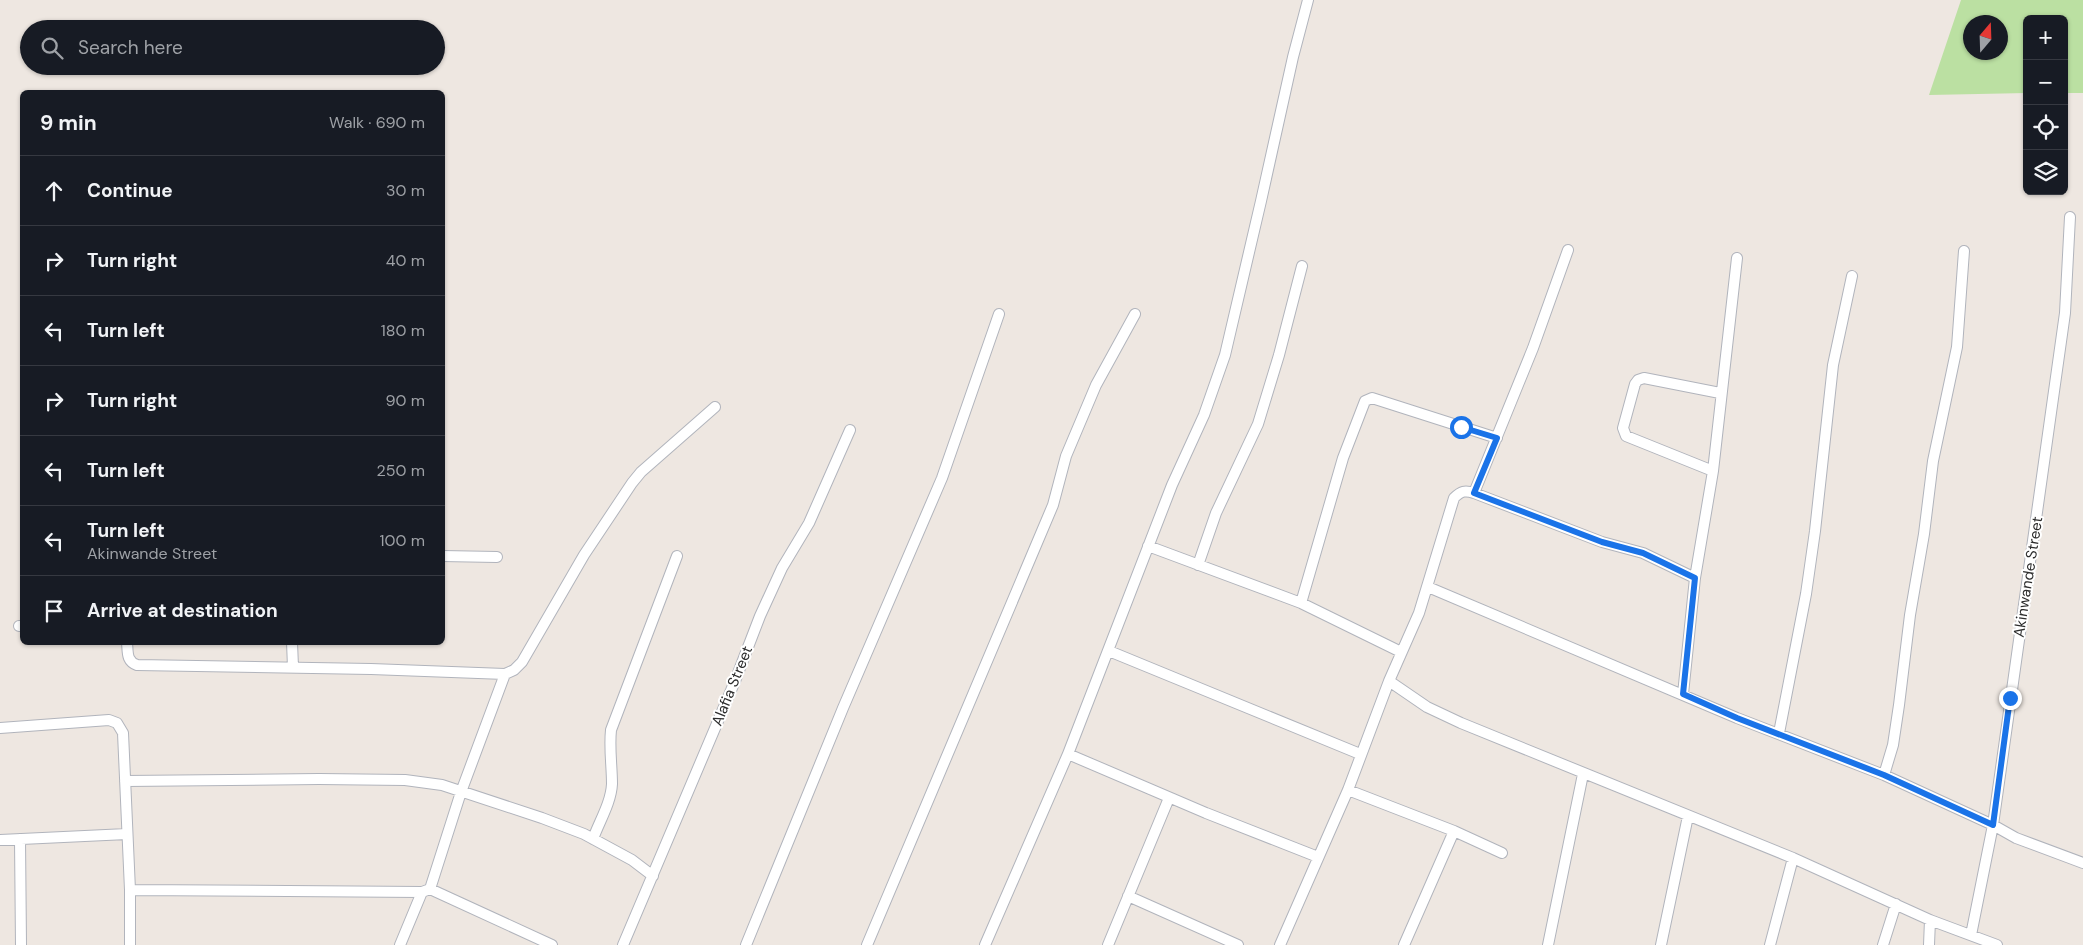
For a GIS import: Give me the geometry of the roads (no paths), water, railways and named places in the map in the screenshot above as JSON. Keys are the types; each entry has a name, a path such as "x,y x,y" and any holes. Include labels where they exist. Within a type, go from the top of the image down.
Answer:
{"street":[{"path":"986,945 1068,754 1172,485 1204,415 1225,354 1293,57 1308,0"},
{"name":"Akinwande Street","path":"1971,934 1993,825 2065,312 2070,217"},
{"path":"1474,493 1533,348 1568,250"},
{"path":"1884,775 1893,745 1933,461 1957,347 1964,251"},
{"path":"1683,694 1695,578 1713,470 1720,393 1737,258"},
{"path":"1198,565 1216,513 1258,424 1279,355 1302,266"},
{"path":"1779,733 1806,594 1820,494 1833,365 1852,276"},
{"path":"746,945 843,708 942,478 999,314"},
{"path":"867,945 1053,504 1066,456 1096,385 1135,314"},
{"path":"1713,470 1626,436 1623,428 1634,384 1638,380 1644,378 1720,393"},
{"path":"1301,603 1343,458 1364,401 1372,398 1497,438"},
{"path":"127,645 128,659 131,663 137,665 292,667 505,674 514,670 522,662 584,554 632,483 641,472 715,407"},
{"name":"Alafia Street","path":"623,945 735,681 760,616 782,568 808,522 850,430"},
{"path":"1280,945 1348,790 1389,680 1428,587 1454,498 1460,492 1468,491 1474,493 1602,542 1643,553 1695,578"},
{"path":"1148,546 1301,603 1401,652"},
{"path":"445,556 497,557"},
{"path":"593,839 610,796 612,785 609,744 611,730 676,556"},
{"path":"1428,587 1737,718 1884,775 1993,825 2016,838 2083,862"},
{"path":"292,645 292,667"},
{"path":"1109,651 1360,754"},
{"path":"400,945 426,891 505,674"},
{"path":"1389,680 1427,707 1583,774 1793,858 1930,920 1997,945"},
{"path":"0,728 109,720 117,724 123,734 130,890 130,945"},
{"path":"1068,754 1168,798 1318,856"},
{"path":"1548,945 1583,774"},
{"path":"125,781 405,780 442,785 542,818 593,839 632,860 653,876"},
{"path":"1348,790 1454,831 1502,853"},
{"path":"1108,945 1168,798"},
{"path":"1661,945 1688,816"},
{"path":"1404,945 1454,831"},
{"path":"0,840 127,834"},
{"path":"20,839 21,945"},
{"path":"1770,945 1793,858"},
{"path":"130,890 426,891 552,945"},
{"path":"1128,896 1238,945"},
{"path":"1883,945 1896,904"},
{"path":"1928,945 1930,920"}]}
